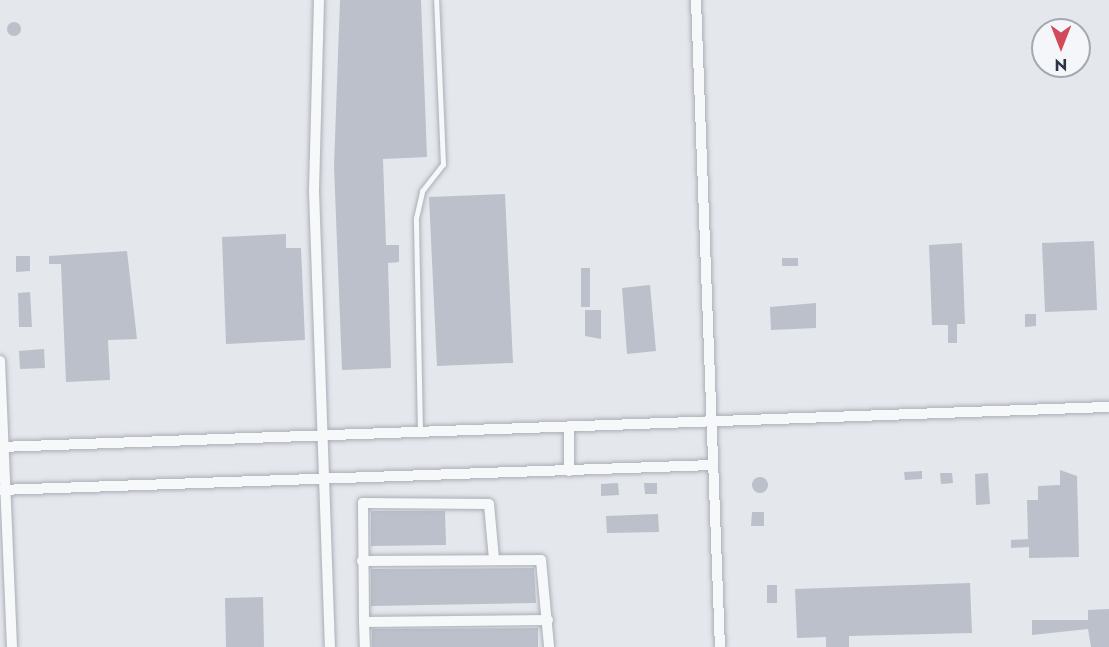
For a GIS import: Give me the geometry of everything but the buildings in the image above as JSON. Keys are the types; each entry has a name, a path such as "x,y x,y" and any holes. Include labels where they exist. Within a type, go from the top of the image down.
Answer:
{"street":[{"path":"319,0 314,191 326,436 330,647"},
{"path":"696,0 720,647"},
{"path":"0,361 2,490 12,647"},
{"path":"1,447 1109,407"},
{"path":"569,427 569,471"},
{"path":"2,490 712,465"},
{"path":"365,647 359,511 367,502 489,504 494,559"},
{"path":"362,561 494,559 543,562 549,647"},
{"path":"364,622 548,620"}],"lane":[{"path":"420,432 416,218 422,191 443,164 436,0"}]}
